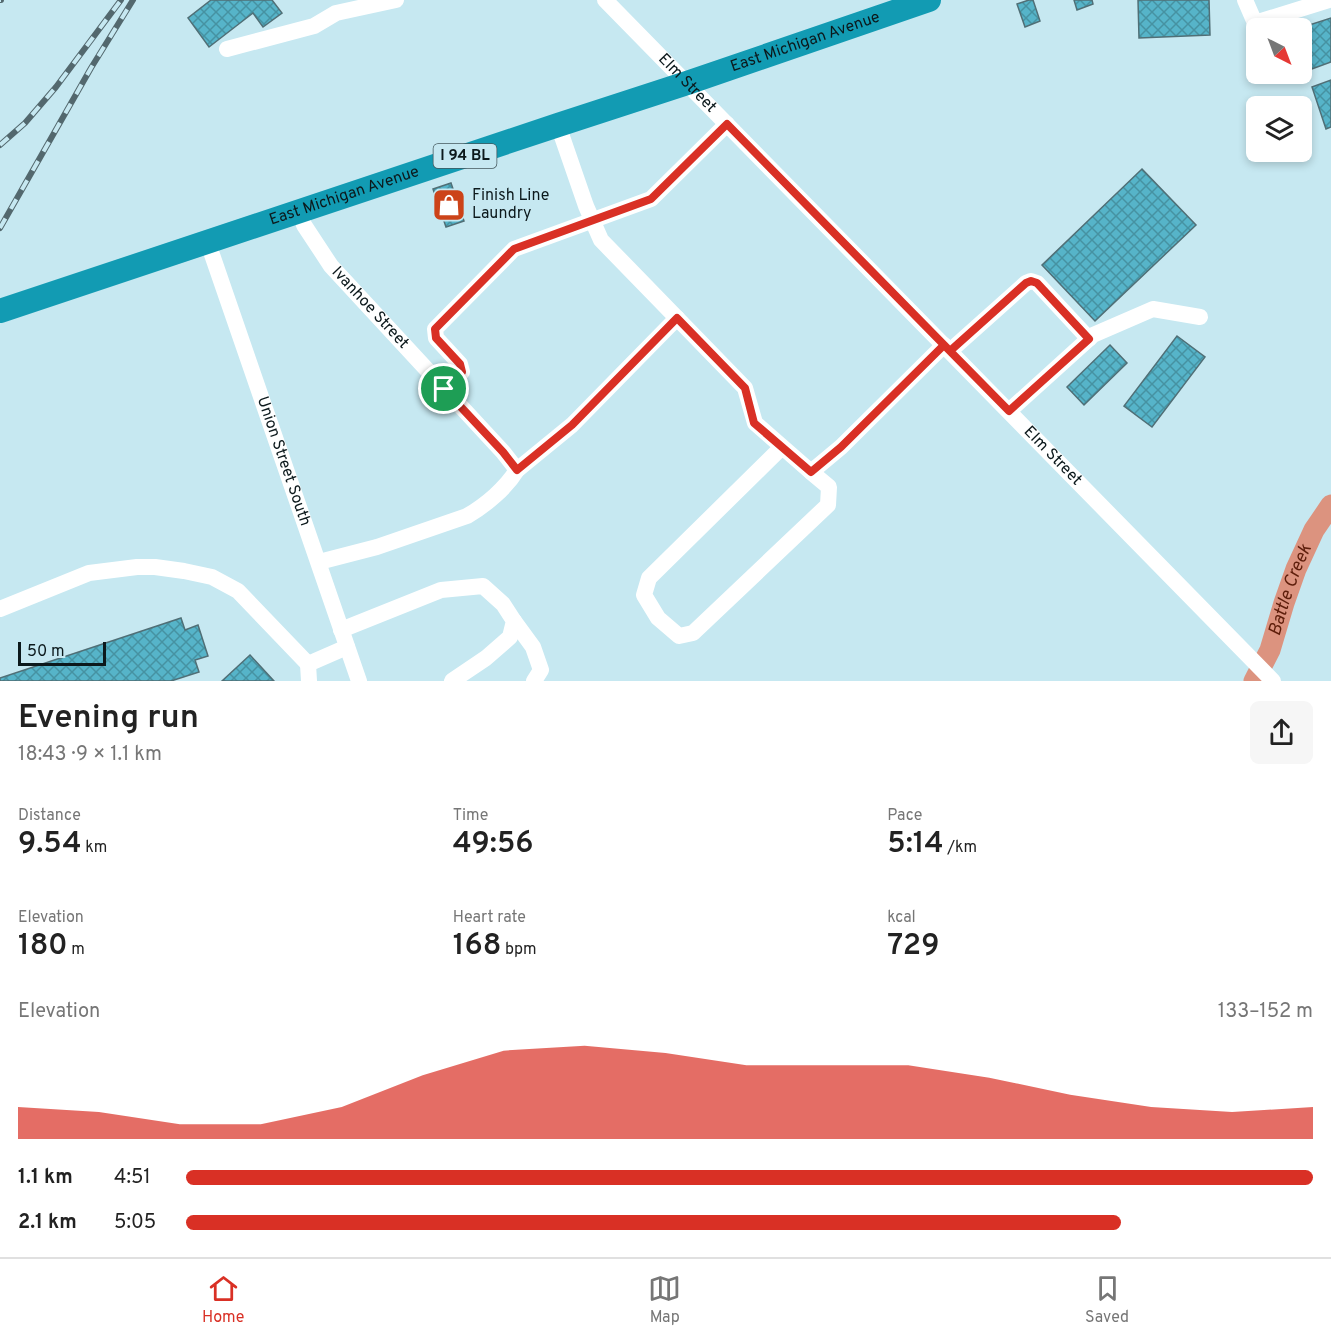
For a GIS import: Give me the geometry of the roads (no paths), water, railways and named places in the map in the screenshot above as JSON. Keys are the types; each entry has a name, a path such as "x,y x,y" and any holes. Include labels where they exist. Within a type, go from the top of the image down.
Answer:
{"highway":[{"name":"East Michigan Avenue","path":"0,311 687,83 929,0"}],"street":[{"path":"227,49 314,26 336,13 396,0"},
{"name":"Elm Street","path":"605,0 1273,681"},
{"path":"1245,0 1255,23 1329,0"},
{"path":"444,389 462,372 460,364 436,338 435,329 514,249 651,199 727,124"},
{"path":"558,125 601,240 745,388 754,423 829,487 828,505 693,633 679,636 658,618 644,595 650,578 782,447"},
{"name":"Ivanhoe Street","path":"300,212 304,225 331,266 517,470"},
{"name":"Union Street South","path":"208,243 359,681"},
{"path":"811,472 947,348 1026,283 1031,281 1037,283 1089,339"},
{"path":"1009,411 1093,335 1153,309 1200,317"},
{"path":"319,562 377,548 478,510 511,480 517,470 572,425 677,318"},
{"path":"0,609 89,573 155,567 212,577 238,591 308,664 309,681"},
{"path":"342,630 441,590 483,586 503,604 533,647 541,670 534,681"},
{"path":"452,681 486,658 510,637 514,621"},
{"path":"308,664 347,647"}],"waterway":[{"name":"Battle Creek","path":"1254,681 1270,650 1296,569 1314,530 1331,505"}],"railway":[{"path":"0,145 25,123 56,87 121,0"},
{"path":"0,228 91,68 133,0"}],"place":[{"name":"Finish Line Laundry","path":"449,205"}]}
